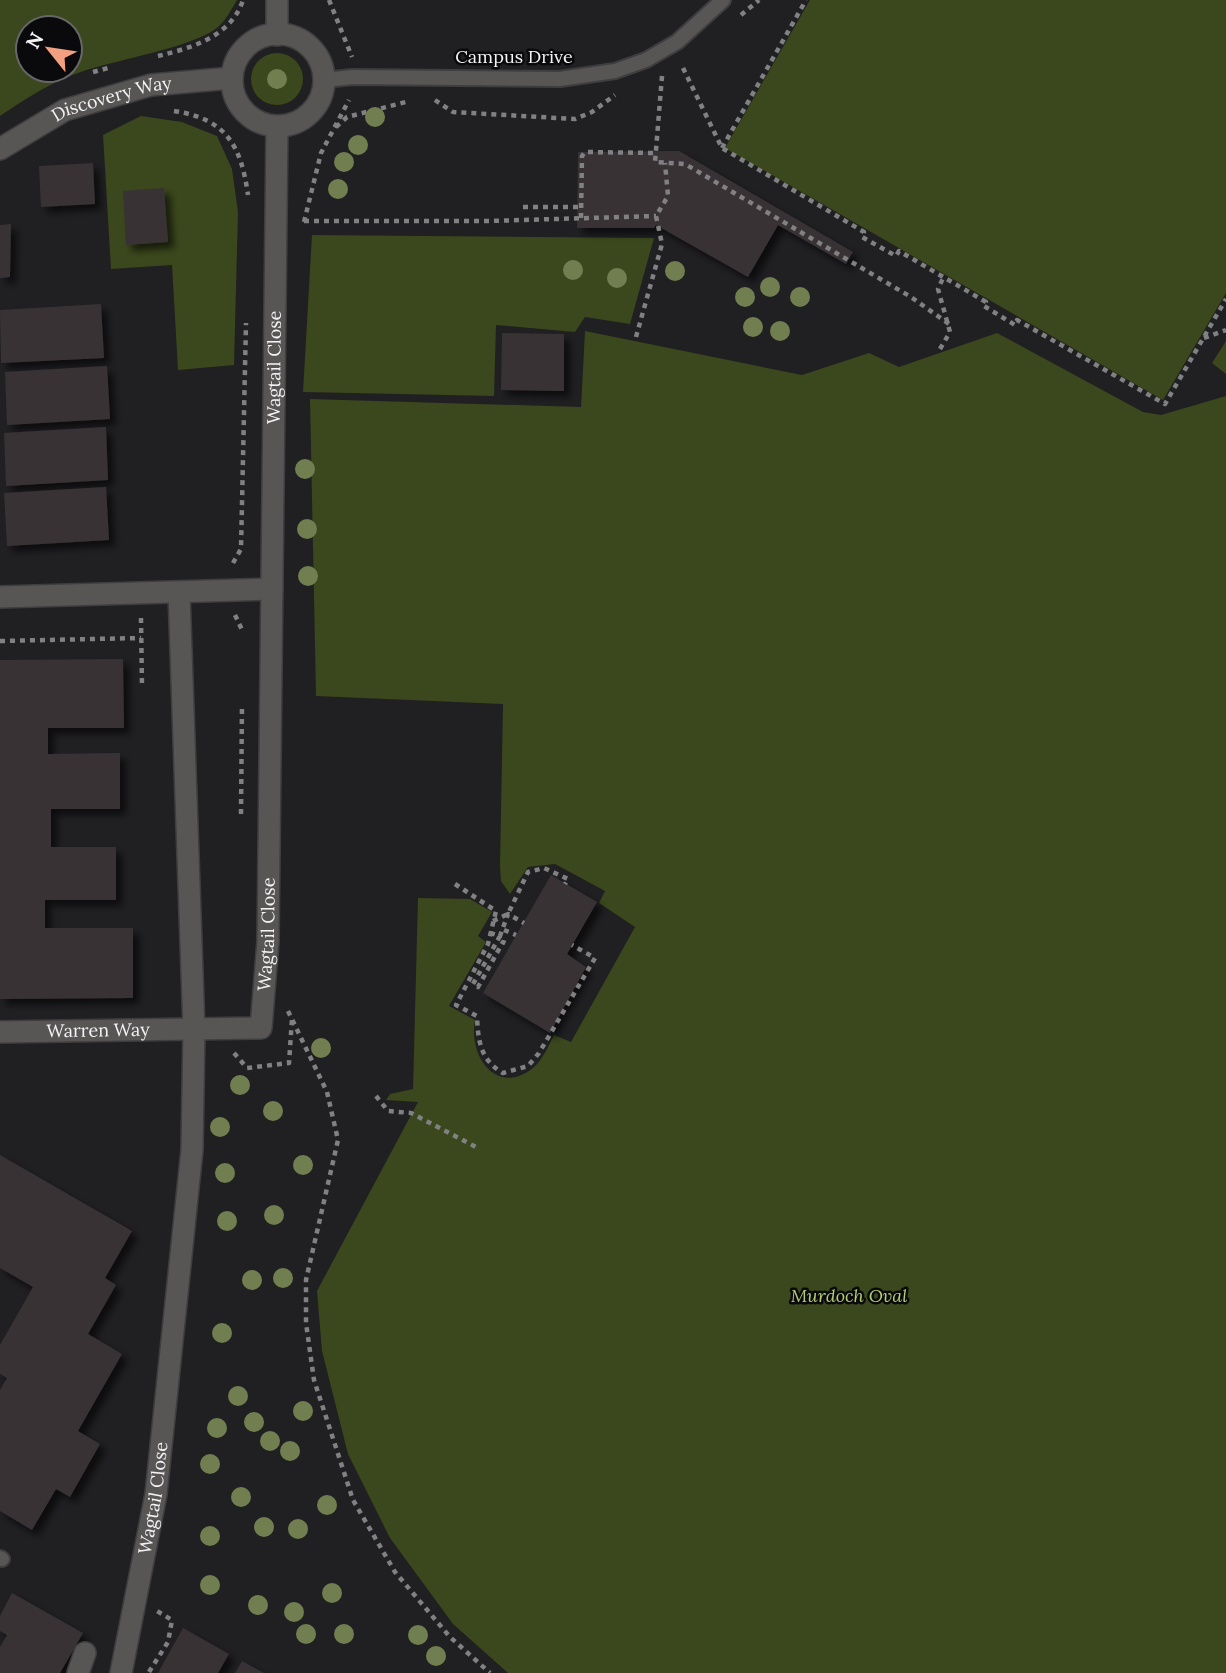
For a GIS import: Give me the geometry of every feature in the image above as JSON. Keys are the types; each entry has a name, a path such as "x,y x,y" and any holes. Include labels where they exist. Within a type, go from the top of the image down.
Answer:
{"street":[{"path":"277,0 277,34"},
{"path":"277,34 298,39 315,52 324,80 322,94 305,118 277,126 250,117 234,93 232,78 241,53 251,43 277,34"},
{"name":"Discovery Way","path":"0,149 65,110 151,85 232,78"},
{"name":"Wagtail Close","path":"121,1673 156,1494 192,1150 194,1030 261,1028 268,941 277,126"},
{"path":"0,597 272,589"},
{"path":"180,593 194,1030"},
{"name":"Warren Way","path":"0,1032 194,1030"}],"lane":[{"name":"Campus Drive","path":"324,80 353,77 560,79 615,71 646,60 677,42 723,0"}],"path":[{"path":"240,8 243,0"},
{"path":"303,233 321,153 355,89 352,54 329,0"},
{"path":"722,148 807,0"},
{"path":"683,68 722,148 864,232 862,237 895,256 899,251 986,302 984,306 1015,325 1017,320 1164,404 1226,299"},
{"path":"662,75 655,162 685,164 911,297 949,324"},
{"path":"168,111 205,118 227,135 240,158 250,202"},
{"path":"581,218 582,156 585,152 656,153"},
{"path":"636,337 663,244 656,216 668,196 665,163"},
{"path":"523,207 581,207"},
{"path":"304,221 656,216"},
{"path":"940,349 950,332 938,289 943,278"},
{"path":"227,569 241,550 246,314"},
{"path":"1203,339 1226,330"},
{"path":"140,593 142,687"},
{"path":"230,610 241,623 243,644"},
{"path":"0,641 141,638"},
{"path":"241,820 242,699"},
{"path":"510,945 503,942 478,987 473,984 504,930 508,914 528,872 544,868 568,879 565,884"},
{"path":"455,884 496,911 488,944 456,1005 477,1016 478,1041 485,1058 503,1073 527,1066 539,1053 595,958 572,945"},
{"path":"493,921 508,914"},
{"path":"508,914 524,923"},
{"path":"504,930 516,935"},
{"path":"490,933 500,936"},
{"path":"288,999 288,1011 327,1093 338,1140 306,1280 306,1323 314,1380 353,1500 395,1572 450,1637 490,1673"},
{"path":"376,1096 388,1111 411,1113 476,1147"},
{"path":"149,1673 168,1642 172,1620 156,1609"}],"green space":[{"path":"0,0 237,0 221,24 206,34 172,47 84,71 84,14 14,14 14,84 53,84 0,116"},
{"path":"810,0 1226,0 1226,293 1163,400 725,148"},
{"path":"277,53 296,60 303,79 296,98 277,105 258,98 251,79 258,60"},
{"path":"141,116 182,122 217,136 232,169 238,212 234,365 178,370 172,265 111,269 103,135"},
{"path":"312,235 654,238 630,324 585,317 575,332 496,325 494,396 303,392"},
{"name":"Murdoch Oval","path":"585,331 802,375 869,353 899,367 997,333 1143,412 1161,415 1226,396 1226,1673 508,1673 453,1624 390,1538 348,1454 322,1351 317,1291 418,1102 386,1100 390,1094 413,1089 418,898 470,899 492,912 478,936 486,942 449,1006 475,1020 476,1047 481,1059 488,1069 508,1078 521,1075 534,1067 554,1035 571,1042 635,927 599,903 605,891 555,864 528,867 510,894 501,881 503,704 316,696 310,399 581,407"},
{"path":"1226,341 1226,374 1212,363"}],"building":[{"path":"679,151 853,252 846,264 778,225 748,277 656,225 654,228 577,228 578,152"},
{"path":"93,163 95,204 41,207 39,166"},
{"path":"164,188 168,242 126,245 123,191"},
{"path":"11,224 10,277 0,278 0,225"},
{"path":"101,304 104,358 1,363 0,310"},
{"path":"502,333 564,334 564,391 501,390"},
{"path":"107,366 110,419 7,425 5,372"},
{"path":"106,427 108,480 6,486 4,433"},
{"path":"106,487 109,540 7,546 4,493"},
{"path":"123,659 124,728 48,728 48,754 120,753 120,809 51,809 51,847 116,847 116,900 45,900 45,928 133,928 133,998 0,999 0,660"},
{"path":"551,875 597,902 567,954 586,967 550,1033 483,993"},
{"path":"0,1155 132,1231 105,1278 116,1285 88,1334 122,1354 78,1431 100,1444 70,1497 56,1489 32,1530 0,1511 0,1390 7,1378 0,1374 0,1345 33,1287 0,1268"},
{"path":"12,1593 83,1633 60,1673 0,1673 0,1647 7,1635 0,1631 0,1616"},
{"path":"183,1628 229,1654 218,1673 158,1673"},
{"path":"242,1661 264,1673 235,1673"}]}
